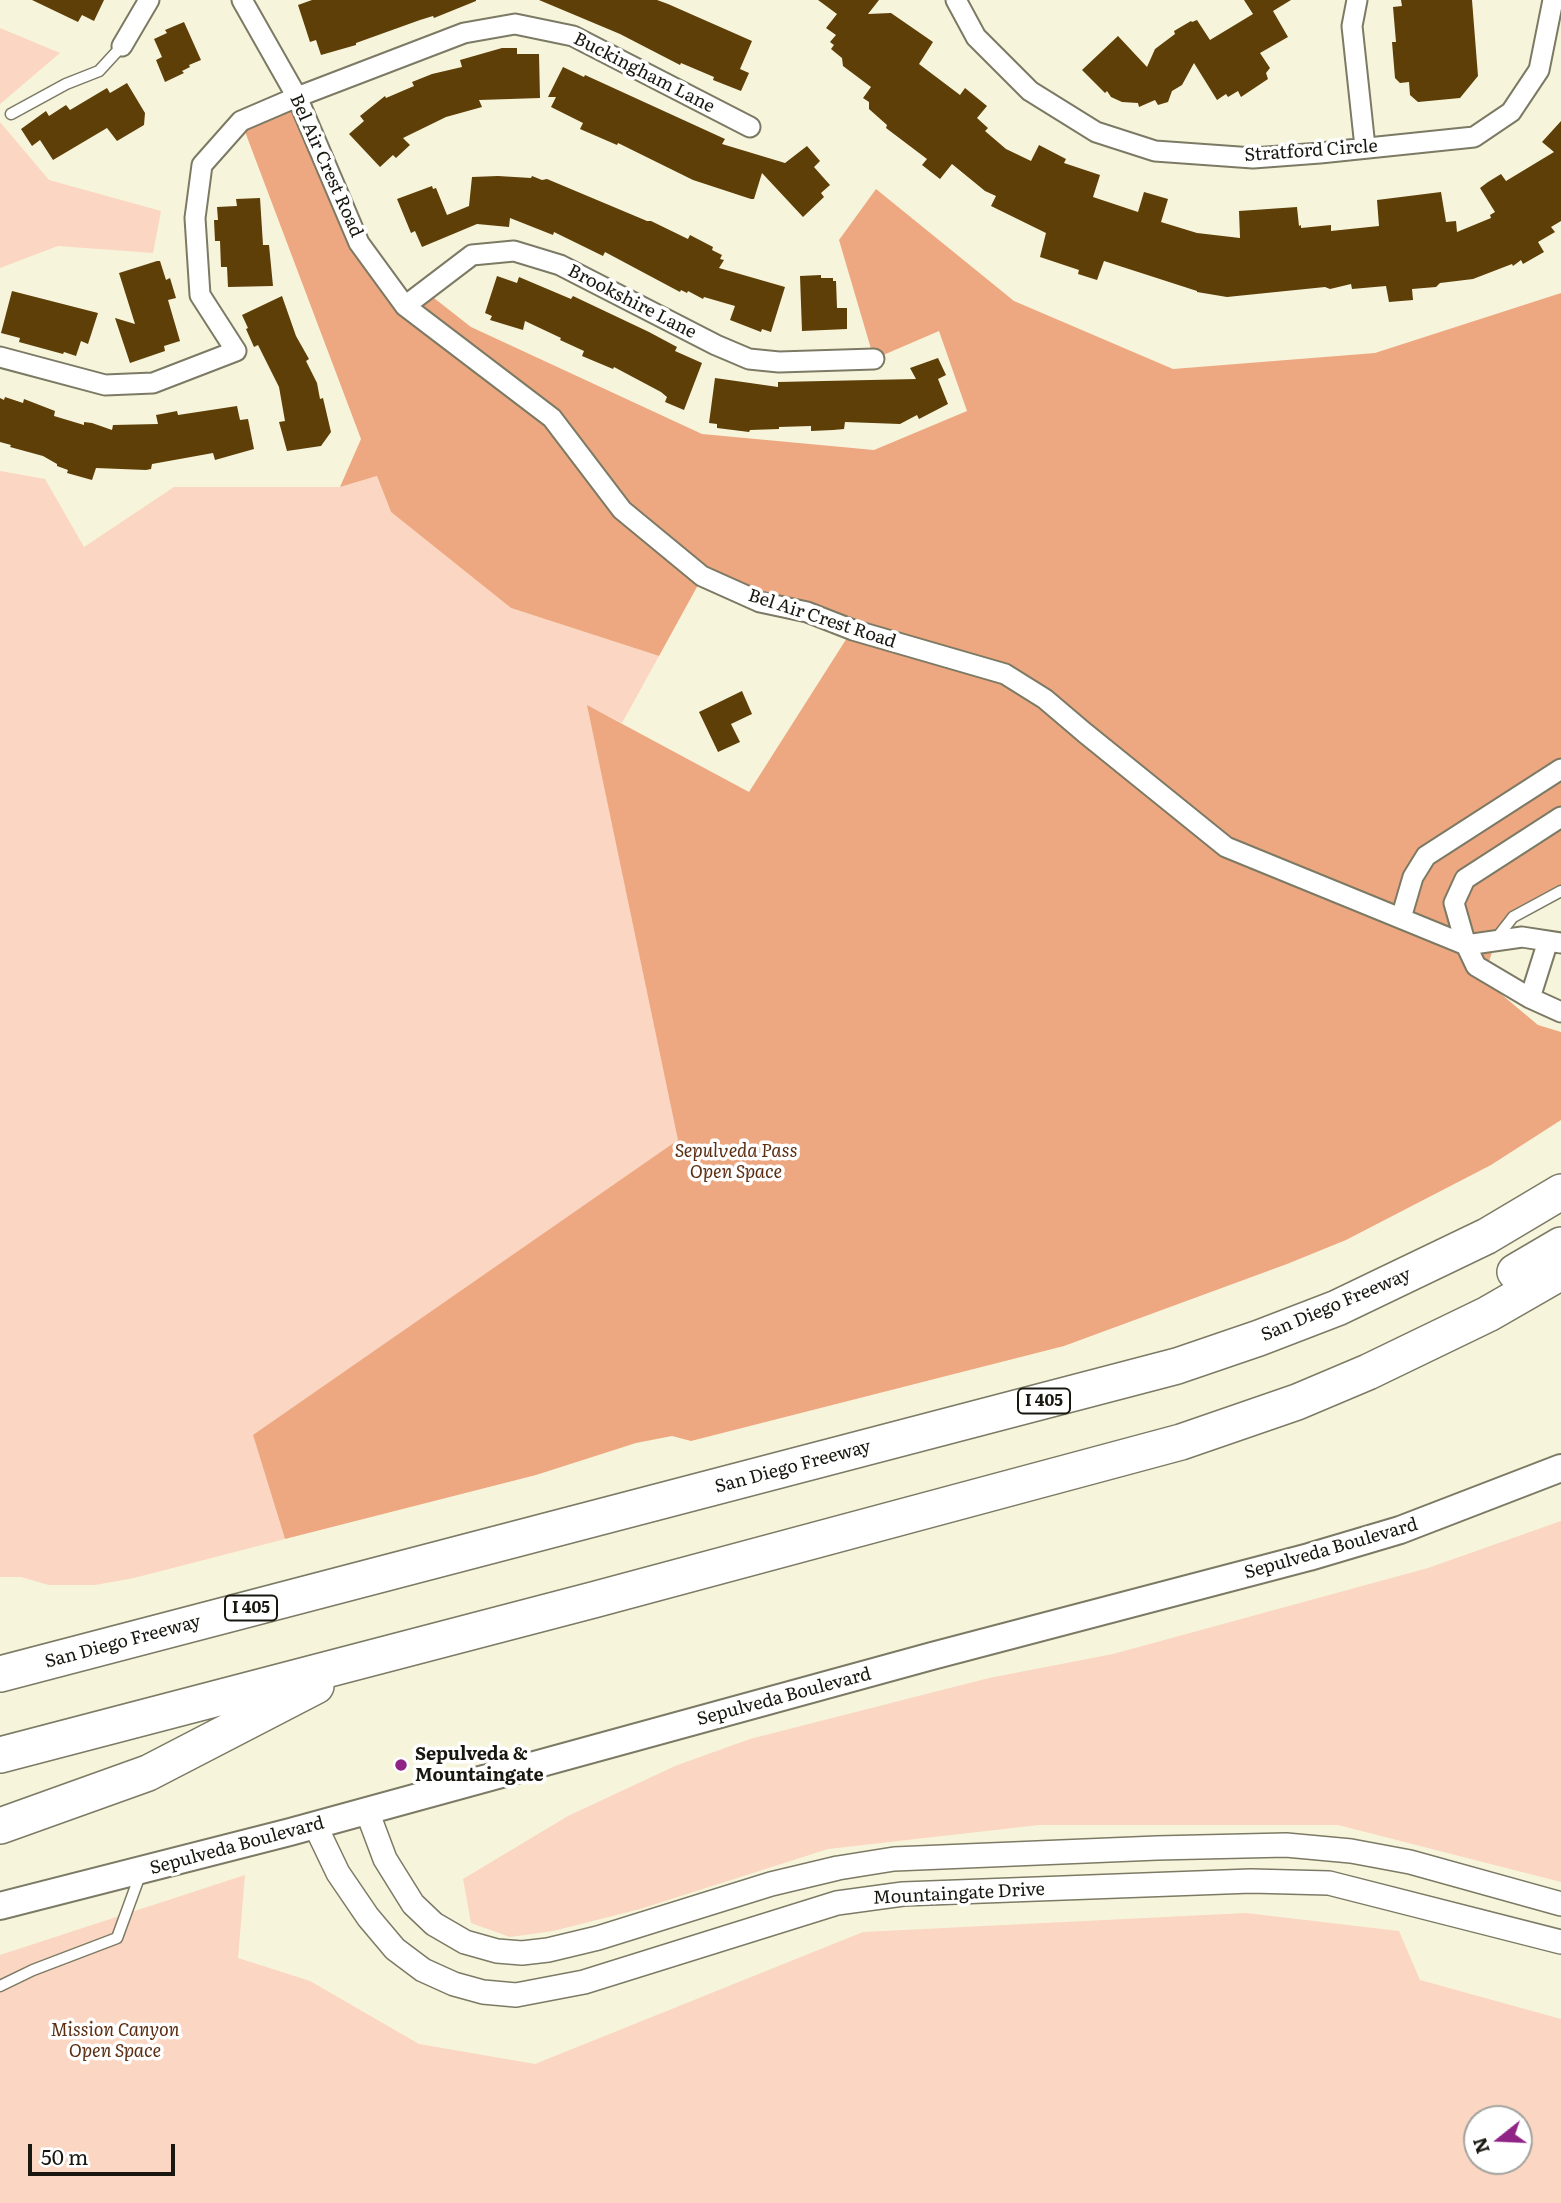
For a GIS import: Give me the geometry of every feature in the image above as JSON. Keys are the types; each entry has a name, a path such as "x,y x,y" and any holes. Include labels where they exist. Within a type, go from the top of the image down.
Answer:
{"highway":[{"name":"San Diego Freeway","path":"0,1674 1177,1366 1259,1338 1350,1302 1487,1236 1561,1192"},
{"path":"755,1555 786,1524 1167,1422 1286,1382 1366,1349 1460,1304 1561,1245"},
{"path":"0,1755 1094,1467 1239,1423 1297,1402 1415,1350 1488,1314 1561,1272"},
{"path":"0,1826 148,1773 370,1658"}],"main road":[{"name":"Sepulveda Boulevard","path":"0,1906 316,1825 932,1656 1354,1545 1448,1513 1561,1468"}],"street":[{"path":"122,46 149,0"},
{"name":"Stratford Circle","path":"956,0 976,37 1030,91 1096,132 1155,151 1253,158 1474,137 1511,112 1539,70 1553,0"},
{"path":"1357,0 1352,26 1365,148"},
{"name":"Bel Air Crest Road","path":"244,2 297,97 359,243 405,306 552,418 622,510 702,576 760,602 807,612 853,630 1004,674 1045,699 1226,847 1466,945"},
{"name":"Buckingham Lane","path":"0,357 105,385 153,383 236,351 200,295 195,218 202,165 241,121 464,33 515,23 573,36 750,127"},
{"name":"Brookshire Lane","path":"405,306 472,255 514,251 560,265 716,345 749,359 779,362 874,359"},
{"path":"1401,918 1413,877 1426,856 1561,769"},
{"path":"1561,817 1465,878 1454,903 1466,945 1476,966 1530,998 1561,1012"},
{"path":"1466,945 1522,937 1555,942 1530,998"},
{"name":"Mountaingate Drive","path":"367,1811 385,1859 413,1905 434,1924 465,1942 497,1951 522,1953 548,1950 597,1938 771,1884 838,1868 908,1858 1157,1847 1286,1845 1351,1850 1410,1862 1561,1904"},
{"name":"Mountaingate Drive","path":"316,1825 338,1873 395,1950 423,1969 454,1984 483,1992 516,1995 548,1991 838,1903 903,1894 1251,1881 1329,1883 1561,1942"}],"lane":[{"path":"11,114 66,84 99,71 122,46"},
{"path":"1494,941 1513,917 1561,891"},
{"path":"0,1986 33,1970 117,1938 142,1871"}],"green space":[{"path":"0,28 60,53 0,104"},
{"name":"Sepulveda Pass Open Space","path":"297,97 359,243 405,306 425,291 471,327 702,434 874,450 967,411 939,331 874,359 839,240 876,189 1014,301 1173,369 1375,353 1561,293 1561,891 1503,920 1483,979 1538,1025 1561,1032 1561,1120 1491,1165 1346,1240 1064,1346 691,1441 672,1436 636,1443 536,1475 285,1539 253,1435 678,1140 587,705 749,792 852,630 703,576 659,656 511,608 391,512 377,476 340,487 361,439 241,121"},
{"path":"0,122 49,180 161,211 153,253 58,246 0,268"},
{"name":"Sepulveda Pass Open Space","path":"0,471 45,479 84,547 174,487 340,487 377,476 391,512 511,608 659,656 622,723 588,706 906,1301 253,1435 285,1539 134,1578 95,1585 49,1585 21,1577 0,1577"},
{"path":"1561,1521 1561,1882 1338,1825 1039,1825 828,1849 640,1909 553,1931 510,1937 471,1923 463,1879 568,1816 675,1766 750,1739 989,1678 1113,1654 1428,1568"},
{"name":"Mission Canyon Open Space","path":"245,1875 238,1958 310,1981 419,2044 535,2064 863,1932 1246,1913 1399,1931 1420,1980 1561,2019 1561,2203 0,2203 0,1955"}],"building":[{"path":"32,0 104,0 94,21 82,15 78,22"},
{"path":"312,0 476,1 434,18 433,16 420,20 356,45 321,55 316,40 310,42 298,5"},
{"path":"539,0 657,0 752,41 740,69 749,73 741,91 713,80 714,77 681,63 680,65 620,34"},
{"path":"818,0 879,0 868,14 891,13 933,42 919,64 960,95 965,88 987,106 977,118 988,128 985,131 1006,149 1031,161 1039,145 1066,159 1064,163 1100,175 1093,197 1138,212 1144,192 1168,199 1161,222 1197,233 1240,238 1239,211 1297,207 1301,228 1331,225 1331,231 1379,226 1377,200 1441,192 1446,222 1456,221 1457,232 1491,218 1490,215 1495,212 1480,188 1501,174 1506,181 1554,152 1542,142 1561,121 1561,221 1551,227 1555,232 1538,242 1544,252 1523,264 1521,260 1513,266 1512,264 1473,279 1412,289 1413,300 1389,302 1386,286 1352,289 1351,284 1330,289 1325,287 1227,297 1197,292 1104,261 1097,280 1078,274 1079,270 1040,257 1046,233 991,206 996,196 985,191 952,164 940,179 922,165 927,159 886,128 887,125 869,109 869,102 863,98 871,87 843,66 842,58 831,49 834,45 830,42 836,35 826,28 837,14"},
{"path":"1244,0 1291,0 1273,11 1288,37 1260,53 1270,68 1266,73 1268,79 1241,97 1238,91 1217,100 1194,63 1182,85 1172,91 1168,102 1158,105 1155,100 1139,107 1138,103 1122,102 1111,97 1082,70 1118,36 1147,67 1155,49 1175,34 1174,31 1191,21 1197,20 1210,40 1253,14"},
{"path":"1401,0 1472,0 1478,76 1460,98 1418,102 1410,95 1409,82 1400,83 1395,78 1393,7 1402,6"},
{"path":"184,22 201,60 189,65 190,67 182,71 184,73 165,82 156,60 162,57 154,39 167,33 165,30"},
{"path":"502,48 517,48 517,54 539,54 540,98 479,100 482,107 446,117 403,138 410,145 396,158 393,155 380,167 349,134 364,121 360,116 385,96 386,98 414,86 412,82 432,74 462,67 460,60"},
{"path":"563,67 725,139 722,144 785,163 807,146 820,161 814,167 830,185 821,193 824,197 803,217 762,173 754,199 693,180 618,143 617,145 580,129 583,123 551,107 556,97 548,97"},
{"path":"127,83 145,113 144,125 117,141 107,128 53,160 40,140 32,146 21,129 46,111 49,116 66,105 70,110 107,88 110,93"},
{"path":"472,177 547,179 688,239 690,235 722,255 720,259 724,260 719,268 785,287 771,332 762,329 761,332 730,320 735,306 704,297 703,299 688,291 680,292 605,252 603,256 554,232 553,235 510,218 509,227 477,224 422,247 415,231 411,233 397,199 432,186 433,189 436,188 447,215 469,206"},
{"path":"260,198 263,245 269,245 273,286 228,287 227,267 221,267 220,241 215,241 214,220 218,220 217,207 237,206 236,199"},
{"path":"160,261 166,280 170,278 176,298 168,300 180,341 164,346 165,351 130,363 115,318 135,324 119,273"},
{"path":"821,275 821,278 833,278 833,281 836,281 837,308 847,308 847,329 802,331 800,276"},
{"path":"497,276 517,283 519,277 571,299 573,296 649,332 677,347 675,351 702,363 684,410 665,402 667,397 661,392 614,367 613,369 582,356 584,351 525,321 523,330 490,320 492,316 485,313"},
{"path":"12,291 98,313 88,344 81,341 76,356 19,342 20,338 1,333"},
{"path":"282,296 296,336 309,359 306,361 317,383 320,399 323,398 331,432 321,446 287,451 279,422 285,421 279,387 258,345 254,347 242,315"},
{"path":"938,358 946,375 938,379 948,404 919,419 917,415 900,424 845,422 844,429 811,431 811,426 749,432 717,428 717,424 709,423 715,378 778,387 778,382 916,379 910,368"},
{"path":"5,397 23,403 24,399 55,411 54,416 84,425 84,422 92,423 112,430 113,425 158,424 156,415 177,411 178,415 237,406 240,420 248,419 254,449 215,460 213,453 152,464 151,469 146,470 96,468 92,480 67,473 68,470 43,456 0,442 0,398 4,400"},
{"path":"742,691 752,714 731,724 740,742 718,752 699,712"}],"place":[{"name":"Sepulveda & Mountaingate","path":"401,1765"}]}
